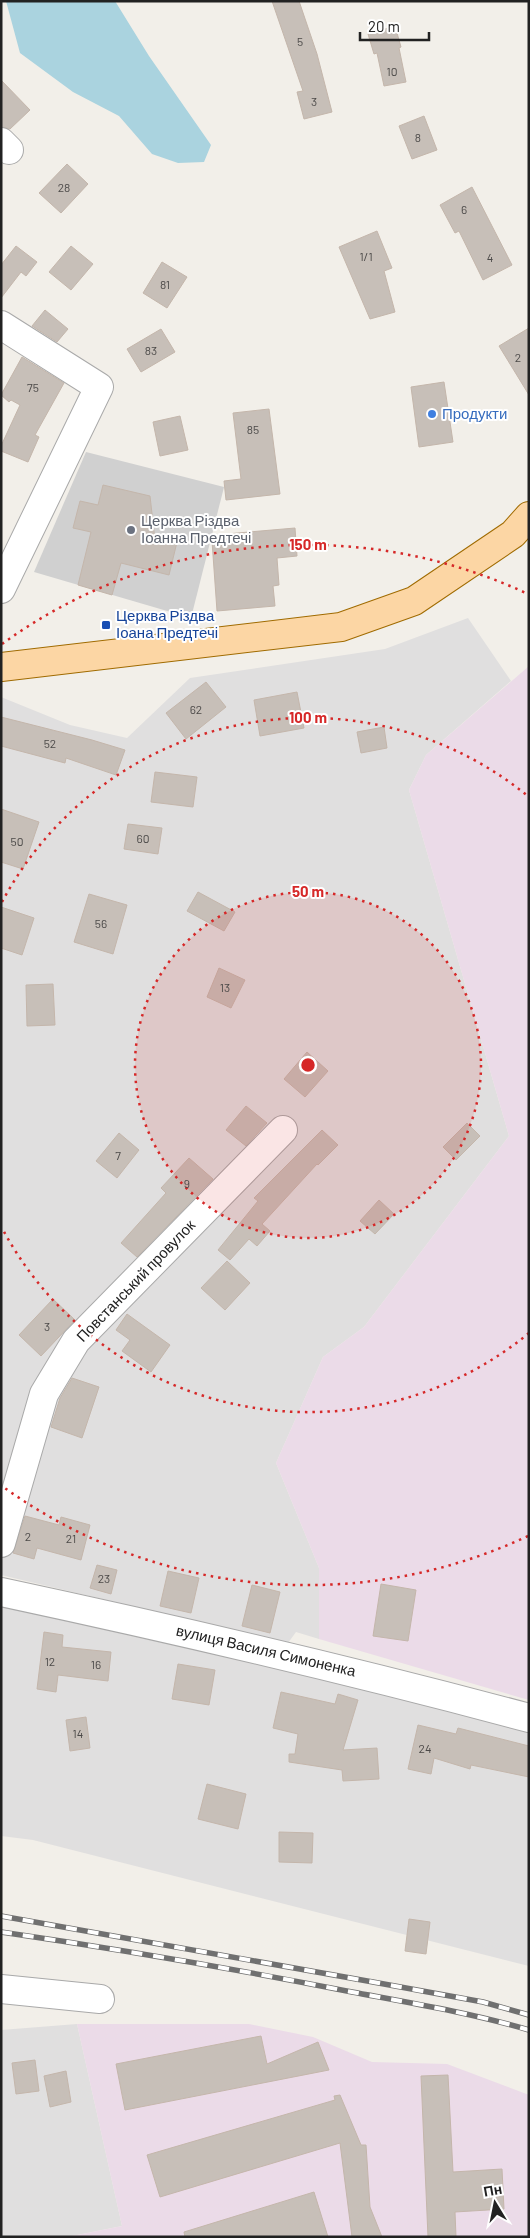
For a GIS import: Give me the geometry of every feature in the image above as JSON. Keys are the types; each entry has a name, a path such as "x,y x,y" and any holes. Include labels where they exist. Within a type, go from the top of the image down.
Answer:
{"main road":[{"path":"1,666 341,627 414,601 513,534 529,516"}],"street":[{"path":"1,325 99,387 1,589"},
{"name":"Повстанський провулок","path":"1,1543 44,1394 76,1341 283,1130"},
{"name":"вулиця Василя Симоненка","path":"1,1592 165,1627 392,1682 529,1718"},
{"path":"1,1989 100,1999"}],"shaded area":[{"path":"86,452 224,487 191,618 34,572"},
{"path":"468,618 511,681 426,755 409,790 509,1136 364,1327 323,1357 276,1463 319,1568 319,1639 296,1632 288,1643 1,1575 1,697 70,725 127,738 190,678 385,649"},
{"path":"529,666 529,1700 319,1639 319,1568 276,1463 323,1357 364,1327 509,1136 409,790 426,755"},
{"path":"1,1601 132,1636 382,1691 529,1731 529,1966 33,1840 1,1836"},
{"path":"77,2024 122,2226 67,2237 1,2237 1,2030"},
{"path":"77,2024 249,2024 313,2037 372,2062 447,2064 529,2095 529,2237 67,2237 122,2226"}],"water":[{"path":"6,1 115,1 149,56 211,145 204,162 178,163 152,154 119,116 73,92 20,53"}],"building":[{"path":"272,1 299,1 317,54 332,112 304,119 297,92 303,91"},
{"path":"395,26 401,47 399,48 406,82 384,86 377,53 374,54 368,34"},
{"path":"1,80 30,110 10,129 1,127"},
{"path":"424,116 437,150 412,159 399,126"},
{"path":"67,164 88,184 61,213 39,193"},
{"path":"472,187 512,265 483,280 459,231 455,233 440,205"},
{"path":"377,231 392,268 384,271 395,312 370,319 339,247"},
{"path":"16,246 37,262 26,276 21,272 1,298 1,265"},
{"path":"71,246 93,264 71,290 49,272"},
{"path":"162,262 187,277 167,308 143,293"},
{"path":"45,310 68,329 57,342 32,326"},
{"path":"529,328 529,395 499,346"},
{"path":"161,329 175,352 141,372 127,349"},
{"path":"22,357 64,383 35,435 39,437 28,462 1,451 1,446 20,405 11,400 9,402 1,395"},
{"name":"Продукти","path":"444,382 453,442 419,447 411,387"},
{"path":"269,409 280,494 226,500 224,481 241,479 233,413"},
{"path":"180,416 188,450 160,456 153,422"},
{"name":"Церква Різдва Іоанна Предтечі","path":"103,485 150,496 155,540 178,538 169,575 121,563 112,595 78,585 91,532 73,528 80,501 98,505"},
{"path":"295,528 297,556 277,558 279,585 273,586 275,606 217,611 212,541 226,540 226,534"},
{"path":"206,682 226,707 186,739 166,713"},
{"path":"297,692 304,728 260,736 254,700"},
{"path":"1,717 125,750 116,775 66,758 65,763 1,746"},
{"path":"384,727 387,748 361,753 357,732"},
{"path":"155,772 197,777 193,807 151,802"},
{"path":"1,809 39,822 23,869 1,862"},
{"path":"128,824 162,828 158,854 124,849"},
{"path":"198,892 235,912 224,931 187,911"},
{"path":"89,894 127,905 113,954 74,942"},
{"path":"1,907 34,918 22,955 1,948"},
{"path":"219,968 245,980 231,1008 207,997"},
{"path":"53,984 55,1025 27,1026 26,985"},
{"path":"307,1052 328,1071 305,1097 284,1079"},
{"path":"246,1106 267,1123 246,1146 226,1130"},
{"path":"467,1123 480,1136 456,1160 443,1147"},
{"path":"322,1130 338,1145 317,1164 262,1224 270,1231 257,1246 249,1239 230,1260 218,1250 258,1201 254,1198"},
{"path":"119,1133 139,1150 117,1178 96,1161"},
{"path":"189,1158 213,1179 137,1257 121,1243 166,1193 161,1188"},
{"path":"379,1200 394,1214 375,1234 360,1221"},
{"path":"227,1261 250,1283 225,1310 201,1288"},
{"path":"53,1299 75,1320 41,1356 19,1335"},
{"path":"127,1314 170,1345 151,1372 122,1351 130,1340 116,1330"},
{"path":"72,1378 99,1387 82,1438 51,1427 60,1398"},
{"path":"25,1516 59,1525 61,1517 90,1525 81,1560 37,1548 34,1559 13,1553"},
{"path":"97,1565 117,1570 111,1594 90,1588"},
{"path":"168,1571 199,1578 191,1613 160,1606"},
{"path":"381,1584 416,1590 408,1641 373,1636"},
{"path":"252,1585 280,1592 270,1633 242,1626"},
{"path":"44,1632 63,1635 62,1647 111,1652 108,1681 58,1675 56,1692 37,1689"},
{"path":"178,1664 215,1670 209,1705 172,1699"},
{"path":"281,1692 335,1704 338,1694 358,1700 343,1750 377,1748 379,1779 343,1781 342,1770 289,1762 289,1754 295,1754 298,1734 273,1728"},
{"path":"86,1717 90,1748 70,1751 66,1720"},
{"path":"418,1725 456,1734 458,1728 529,1746 529,1777 471,1765 470,1769 434,1758 431,1774 408,1769"},
{"path":"207,1784 246,1794 238,1829 198,1819"},
{"path":"279,1832 313,1833 312,1863 279,1862"},
{"path":"409,1919 430,1922 426,1954 405,1951"},
{"path":"261,2036 267,2064 318,2042 329,2070 125,2110 116,2064"},
{"path":"35,2060 39,2091 16,2094 12,2063"},
{"path":"66,2071 71,2102 50,2107 44,2076"},
{"path":"448,2075 453,2172 502,2169 504,2209 455,2212 456,2237 428,2237 421,2076"},
{"path":"340,2095 361,2145 366,2145 370,2207 382,2237 352,2237 340,2143 160,2197 147,2155 335,2100 334,2096"},
{"path":"314,2192 328,2237 185,2237 184,2232"}],"railway":[{"path":"1,1916 483,2002 529,2015"},
{"path":"1,1932 133,1952 264,1975 485,2018 529,2030"}],"place":[{"name":"Продукти","path":"432,414"},
{"name":"Церква Різдва Іоанна Предтечі","path":"131,530"},
{"name":"Церква Різдва Іоана Предтечі","path":"106,625"}]}
